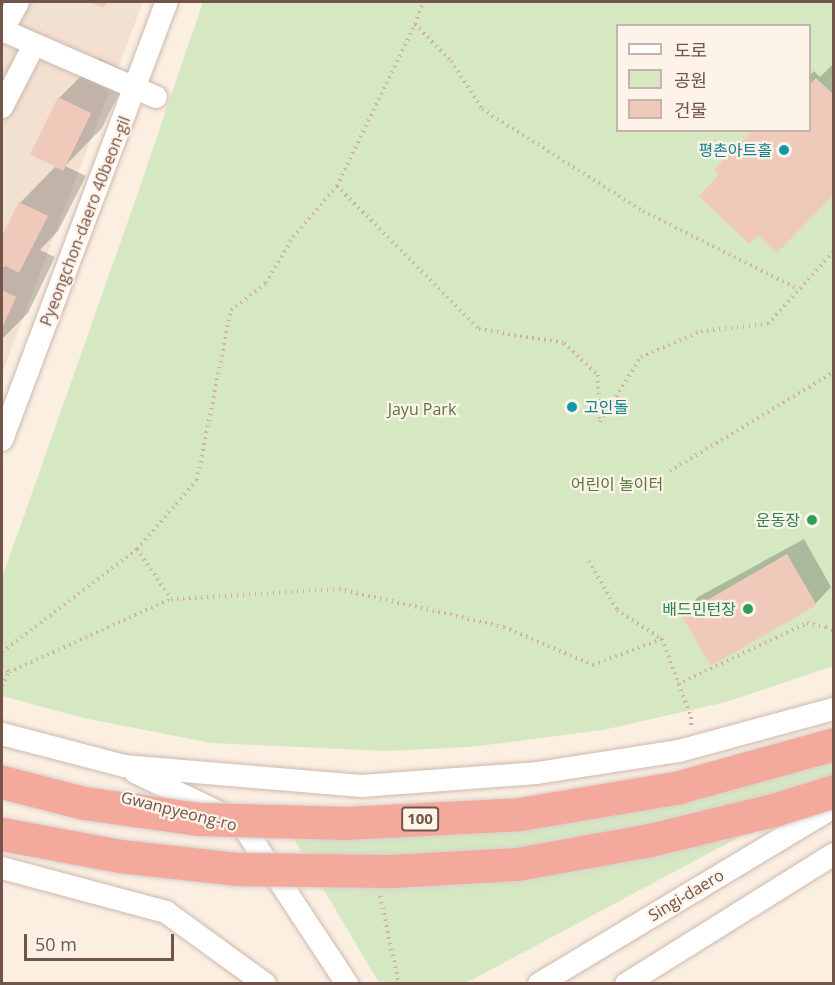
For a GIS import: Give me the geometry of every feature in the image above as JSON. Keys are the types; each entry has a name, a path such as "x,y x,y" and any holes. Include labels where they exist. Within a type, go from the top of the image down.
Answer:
{"highway":[{"name":"100","path":"2,782 84,803 200,819 345,823 520,814 679,787 834,744"},
{"path":"2,834 120,856 238,869 390,871 517,864 628,844 777,809 834,791"}],"street":[{"path":"18,2 2,31 146,93"},
{"name":"Pyeongchon-daero 40beon-gil","path":"2,437 146,93 167,2"},
{"path":"2,107 34,45"},
{"path":"2,734 124,766 362,786 537,773 679,751 834,709"},
{"path":"124,766 241,823 538,803 690,776 834,736"},
{"name":"Gwanpyeong-ro","path":"2,767 241,823 347,984"},
{"name":"Singi-daero","path":"539,984 834,807"},
{"path":"626,984 834,854"},
{"path":"671,957 834,865"},
{"path":"2,868 166,912 265,984"},
{"path":"2,880 166,912"}],"path":[{"path":"2,652 137,549 197,480 231,310 266,283 293,237 337,186 415,24 423,2"},
{"path":"415,24 451,62 482,109 643,211 798,289"},
{"path":"337,186 479,329 564,343 598,375 600,422 641,357 701,331 768,324 834,251"},
{"path":"670,471 834,372"},
{"path":"137,549 171,599"},
{"path":"589,561 617,610 662,639 692,717 691,729"},
{"path":"2,686 9,672 171,599 339,589 504,627 593,665 662,639"},
{"path":"678,684 807,623 826,627 834,632"},
{"path":"2,667 9,672"},
{"path":"378,884 399,984"}],"shaded area":[{"path":"2,2 143,2 2,373"}],"green space":[{"name":"Jayu Park","path":"203,2 833,2 833,666 726,702 603,730 470,747 387,751 211,743 84,718 2,696 2,578"},
{"path":"833,751 833,787 466,983 379,983 285,824 536,817"}],"building":[{"path":"90,2 107,2 104,8"},
{"name":"평촌아트홀","path":"816,78 834,95 834,194 777,253 758,235 749,244 699,196 719,175 714,170 751,132 811,132 811,84"},
{"path":"58,97 91,113 63,171 30,155"},
{"path":"19,202 48,216 19,273 2,264 2,235"},
{"path":"2,290 16,297 2,328"},
{"name":"배드민턴장","path":"787,554 816,605 711,666 681,615"}],"place":[{"name":"평촌아트홀","path":"784,150"},
{"name":"고인돌","path":"572,407"},
{"name":"운동장","path":"812,520"},
{"name":"배드민턴장","path":"748,609"}],"park label":[{"name":"어린이 놀이터","path":"617,484"}]}
